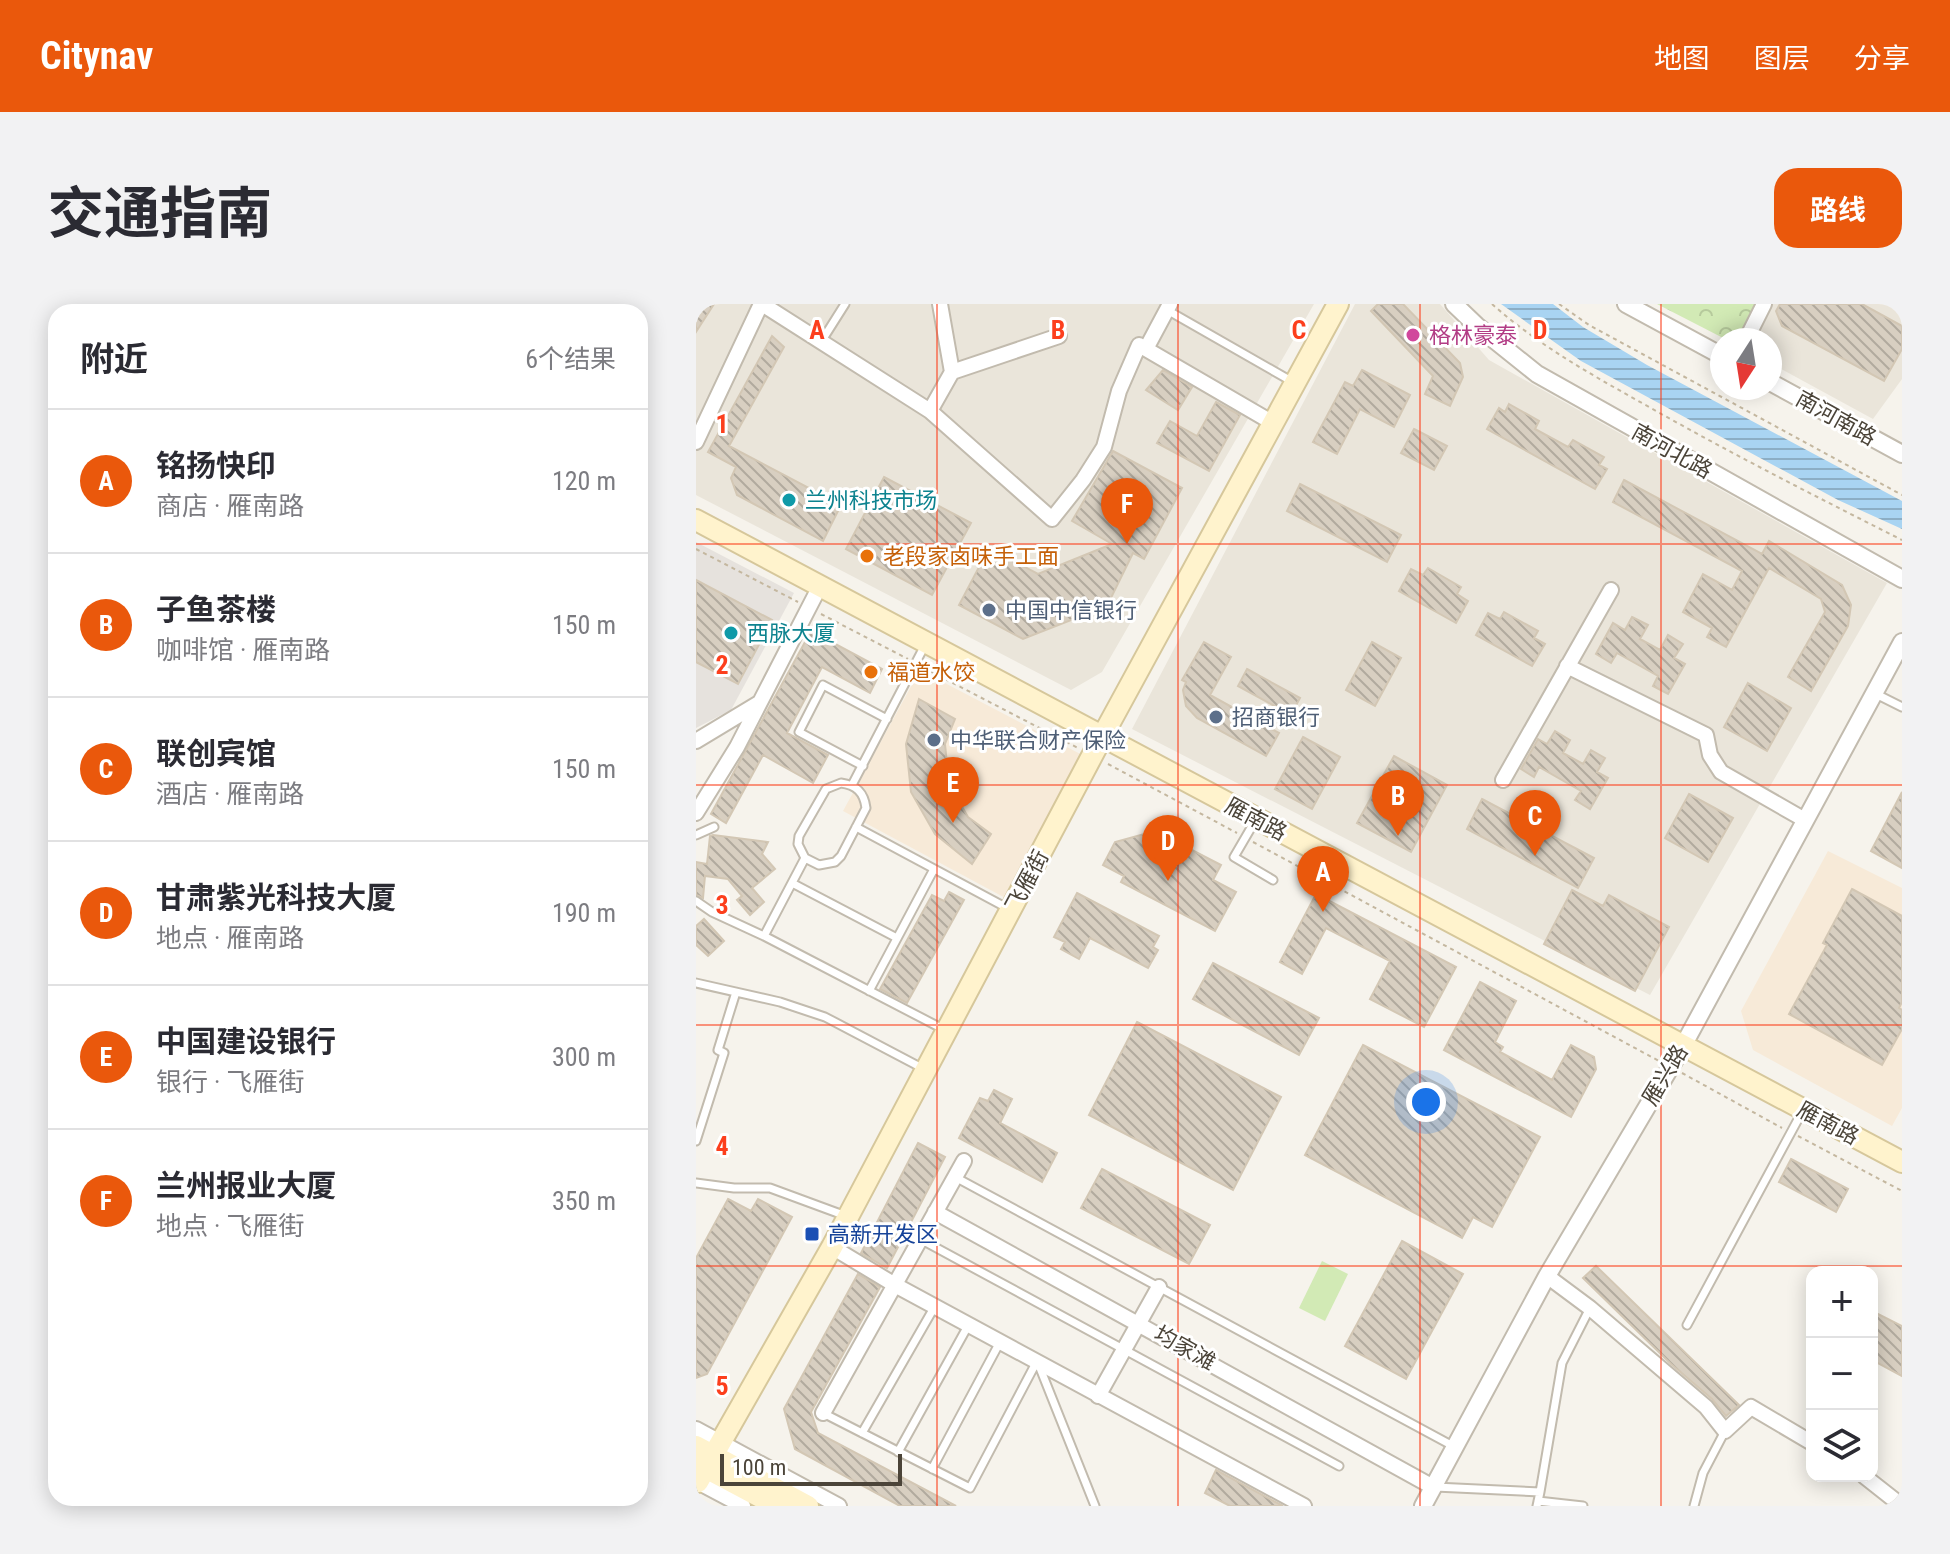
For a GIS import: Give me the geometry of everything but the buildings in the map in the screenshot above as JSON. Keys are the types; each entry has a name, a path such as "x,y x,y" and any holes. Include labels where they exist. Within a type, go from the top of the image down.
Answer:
{"main road":[{"name":"飞雁街","path":"704,1463 832,1247 1098,746 1338,304"},
{"name":"雁南路","path":"696,520 926,643 1098,746 1256,819 1902,1162"},
{"path":"704,1463 777,1506"},
{"path":"704,1463 808,1506"}],"street":[{"path":"696,442 761,304 930,411 1052,519 1104,447 1119,391 1139,345 1273,423"},
{"path":"930,411 952,372 940,304"},
{"name":"南河北路","path":"1454,304 1537,374 1902,579"},
{"path":"1626,304 1710,350"},
{"path":"1752,328 1764,304"},
{"path":"1147,347 1168,307"},
{"path":"952,372 1059,336"},
{"name":"南河南路","path":"1782,389 1902,454"},
{"path":"696,813 737,747 820,586"},
{"path":"1503,780 1611,590"},
{"name":"雁兴路","path":"1423,1506 1547,1276 1683,1046 1902,642"},
{"path":"1567,666 1706,735 1710,755 1721,772 1805,820"},
{"path":"696,741 760,703"},
{"path":"823,1413 964,1161"},
{"name":"均家滩","path":"935,1212 1433,1487"},
{"path":"832,1247 895,1285 1304,1506"},
{"path":"1547,1276 1590,1308 1706,1407 1725,1431 1751,1407 1806,1439"},
{"path":"1098,1396 1159,1287"},
{"path":"696,1429 704,1463 743,1506"},
{"path":"704,1463 839,1506"},
{"path":"1872,1482 1902,1506"}],"lane":[{"path":"821,342 845,304"},
{"path":"1168,307 1295,383"},
{"path":"852,785 926,643"},
{"path":"863,766 799,732 823,685 887,719"},
{"path":"1874,693 1902,707"},
{"path":"841,783 852,785 862,793 866,808 856,827 835,862 819,865 805,858 798,844 799,836 826,789 841,783"},
{"path":"1256,819 1234,857 1273,880"},
{"path":"696,835 714,827"},
{"path":"856,827 1012,910"},
{"path":"764,936 805,858"},
{"path":"869,991 934,869"},
{"path":"792,883 897,938"},
{"path":"696,901 948,1032"},
{"path":"696,983 780,1002 825,1017 927,1071"},
{"path":"696,1141 724,1053 718,1050 736,992"},
{"path":"1687,1325 1803,1110"},
{"path":"955,1177 1453,1446"},
{"path":"696,1183 734,1188 770,1188 848,1217"},
{"path":"920,1239 1339,1466"},
{"path":"862,1433 935,1306"},
{"path":"1538,1499 1562,1363 1590,1308"},
{"path":"898,1452 969,1323"},
{"path":"932,1469 1001,1341"},
{"path":"823,1413 970,1488 1037,1361"},
{"path":"1037,1361 1095,1506"},
{"path":"1694,1506 1703,1473 1725,1431"},
{"path":"1433,1487 1583,1506"}],"path":[{"path":"1492,304 1514,324 1574,365 1739,458 1902,540"},
{"path":"1559,304 1589,325 1902,495"},
{"path":"696,549 916,663 1098,746 1245,838 1902,1191"}],"shaded area":[{"path":"696,304 1314,304 1102,672 1071,690 696,495"},
{"path":"1355,304 1440,304 1489,360 1887,583 1650,995 1132,729"},
{"path":"1770,304 1902,304 1902,379 1873,419 1782,370 1782,328 1757,328"},
{"path":"696,542 794,593 731,710 696,728"},
{"path":"920,670 1086,757 1011,901 843,811"},
{"path":"1828,851 1902,888 1902,1108 1892,1126 1753,1050 1741,1011"}],"green space":[{"path":"1657,304 1770,304 1757,328 1710,328 1710,331"},
{"path":"1322,1261 1348,1274 1325,1321 1299,1308"}],"water":[{"path":"1501,304 1553,304 1583,327 1647,365 1902,501 1902,529 1838,500 1581,361"}],"place":[{"name":"格林豪泰","path":"1413,335"},
{"name":"兰州科技市场","path":"789,500"},
{"name":"兰州报业大厦","path":"1127,544"},
{"name":"老段家卤味手工面","path":"867,556"},
{"name":"中国中信银行","path":"989,610"},
{"name":"西脉大厦","path":"731,633"},
{"name":"福道水饺","path":"871,672"},
{"name":"招商银行","path":"1216,717"},
{"name":"中华联合财产保险","path":"934,740"},
{"name":"中国建设银行","path":"953,823"},
{"name":"子鱼茶楼","path":"1398,836"},
{"name":"联创宾馆","path":"1535,856"},
{"name":"甘肃紫光科技大厦","path":"1168,881"},
{"name":"铭扬快印","path":"1323,912"},
{"name":"高新开发区","path":"812,1234"}]}
